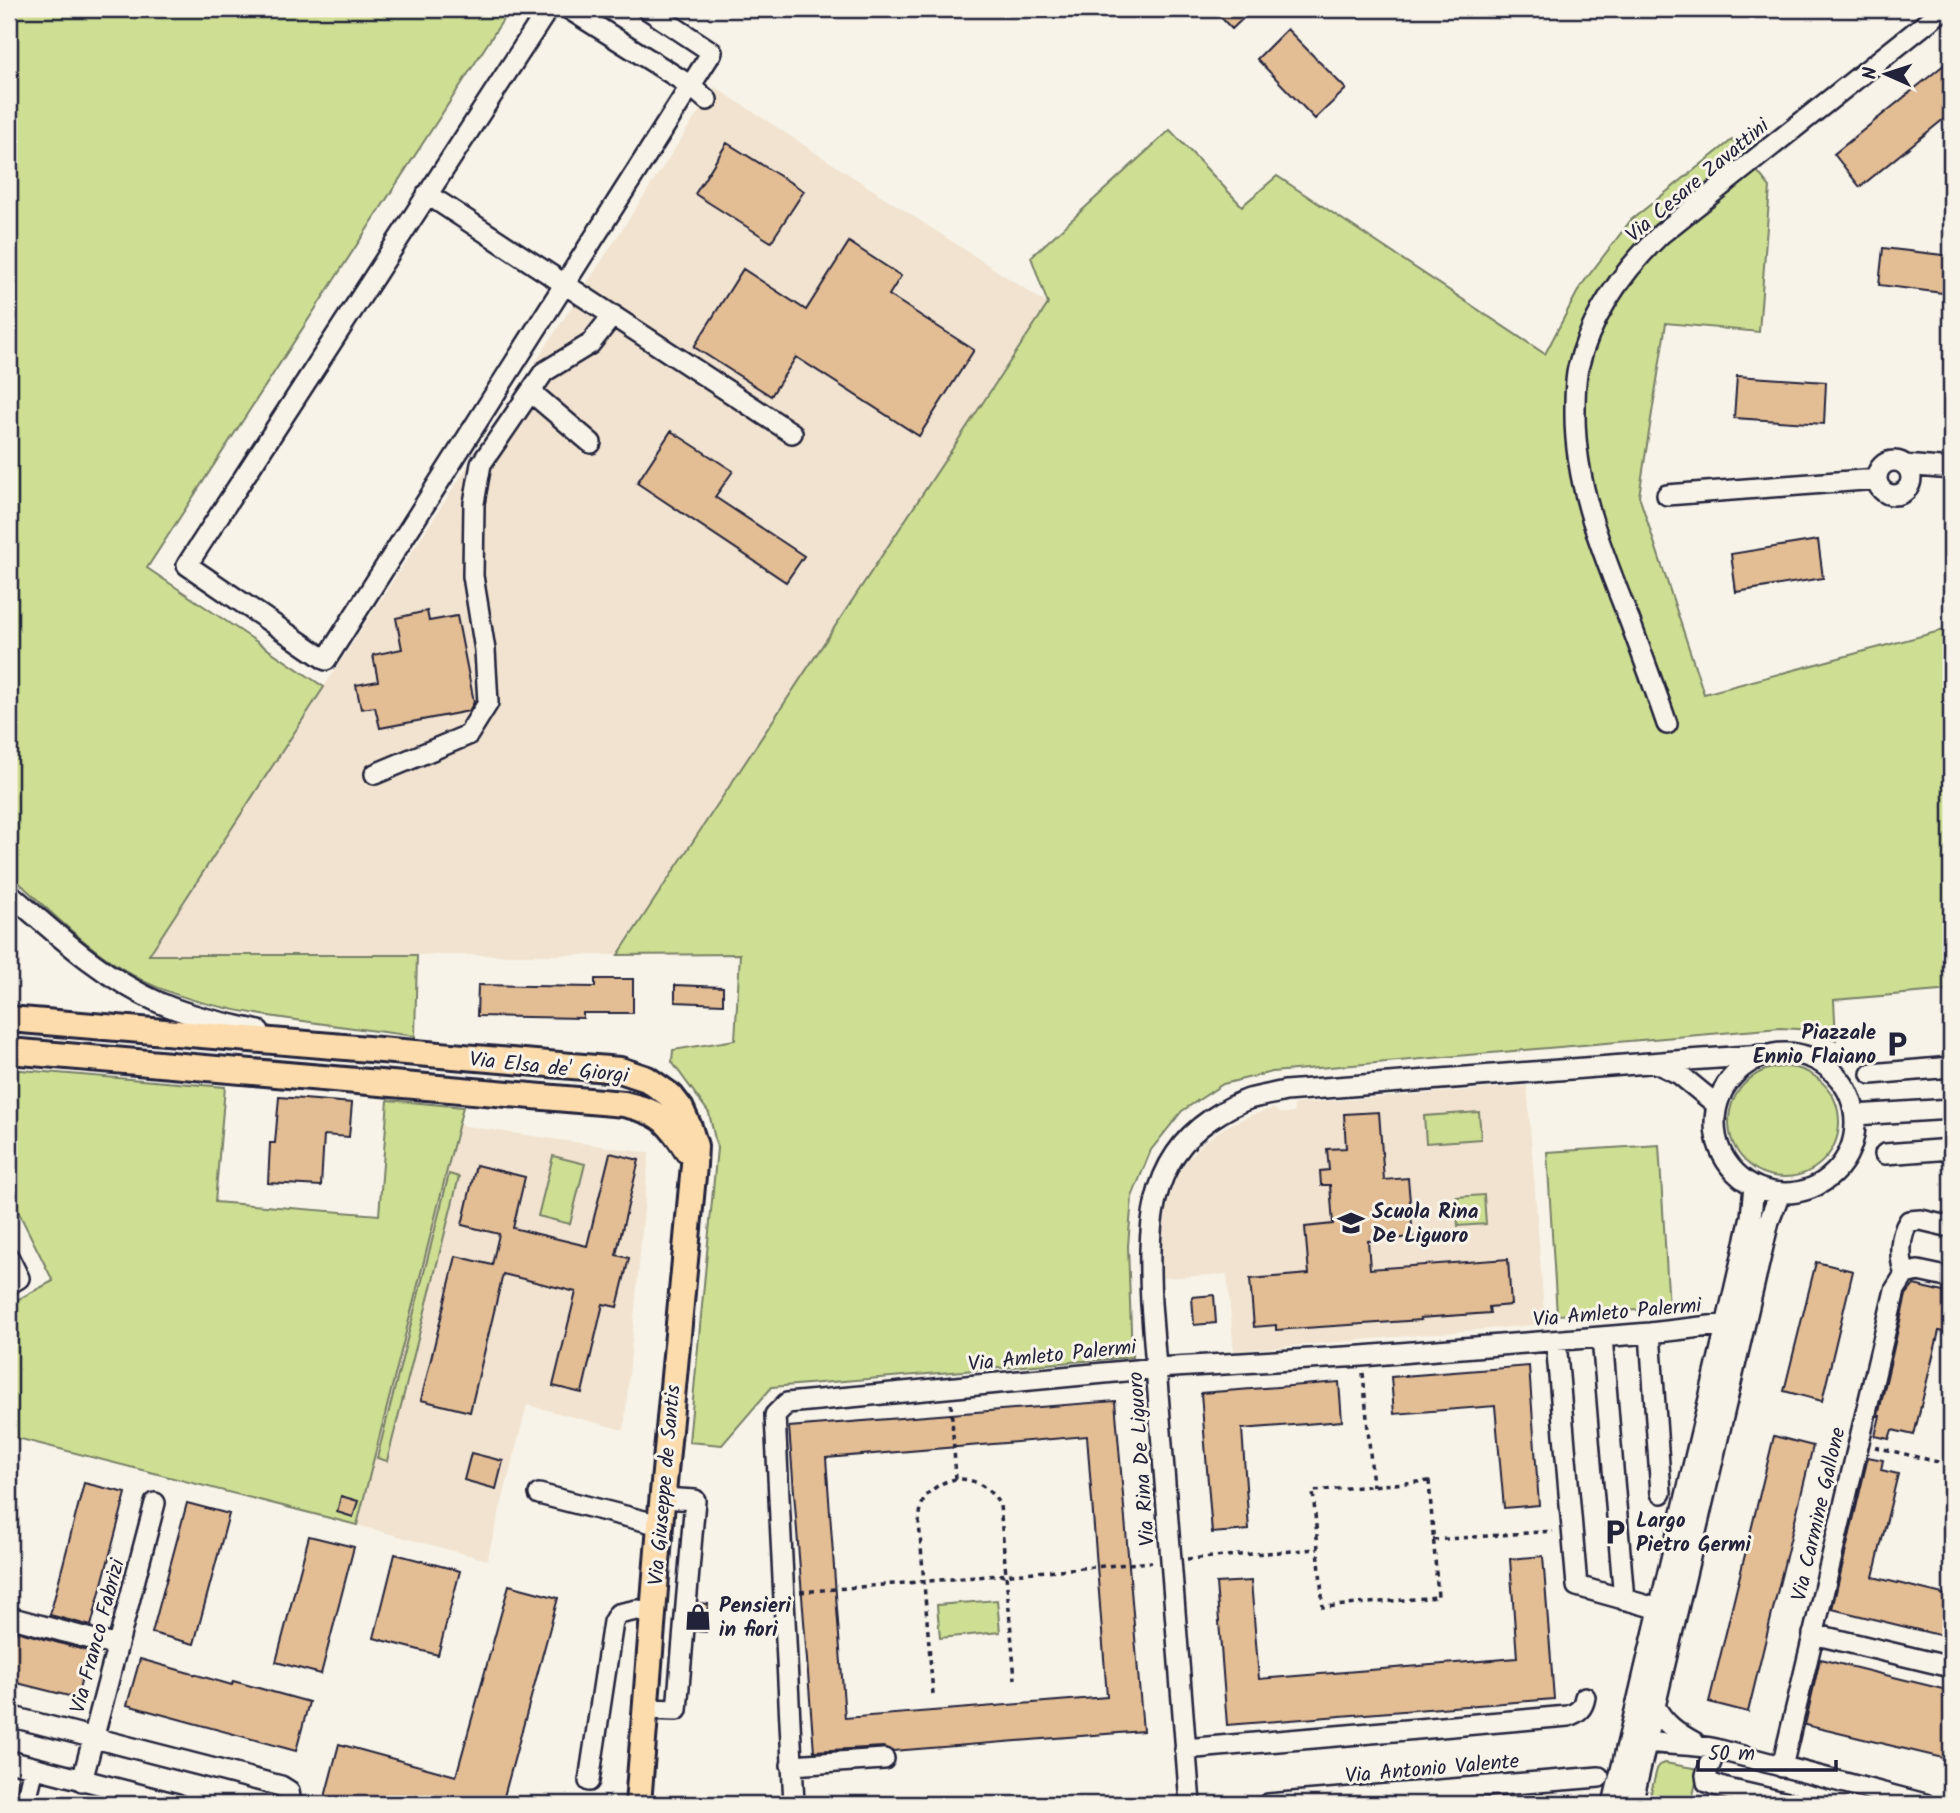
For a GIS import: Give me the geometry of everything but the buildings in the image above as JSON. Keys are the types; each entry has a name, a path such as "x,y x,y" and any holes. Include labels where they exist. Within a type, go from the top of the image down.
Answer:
{"main road":[{"name":"Via Elsa de' Giorgi","path":"9,1019 604,1068 635,1074 671,1096 681,1110 690,1127 695,1146 694,1165"},
{"name":"Via Elsa de' Giorgi","path":"9,1051 624,1104 658,1114 670,1124 694,1165"},
{"name":"Via Giuseppe de Santis","path":"638,1804 660,1525 694,1165"}],"street":[{"path":"548,9 187,565 326,660 712,52 647,9"},
{"path":"569,9 691,86 707,100"},
{"name":"Via Cesare Zavattini","path":"1667,724 1592,524 1580,476 1575,423 1576,383 1578,367 1595,323 1630,265 1661,234 1944,9"},
{"path":"427,194 792,433"},
{"path":"375,774 468,735 488,703 485,650 474,576 474,503 481,464 544,372 590,344 613,315"},
{"path":"531,392 591,443"},
{"path":"1905,465 1911,474 1909,485 1902,494 1885,493 1877,479 1884,464 1894,461 1905,465 1951,469"},
{"path":"1667,495 1877,479"},
{"path":"9,892 78,951 145,996 189,1014 311,1044"},
{"path":"1784,1052 1805,1055 1824,1064 1839,1077 1850,1095 1855,1115 1854,1135 1847,1155 1836,1171 1810,1188 1780,1193 1754,1186 1728,1163 1719,1146 1715,1126 1717,1105 1727,1084 1743,1066 1764,1055 1784,1052"},
{"name":"Via Rina De Liguoro","path":"1190,1804 1149,1255 1154,1207 1170,1161 1189,1137 1218,1114 1247,1100 1295,1090 1764,1055"},
{"path":"1655,1062 1679,1074 1717,1105"},
{"path":"1871,1074 1951,1067"},
{"path":"1855,1115 1951,1109"},
{"path":"1885,1154 1951,1149"},
{"path":"1632,1804 1637,1740 1659,1609 1727,1324 1751,1217 1754,1186"},
{"path":"1613,1804 1637,1740 1655,1706 1769,1221 1780,1193"},
{"path":"1951,1227 1922,1220 1909,1221 1900,1252 1900,1262 1905,1274 1918,1271 1951,1278"},
{"path":"9,1258 19,1278 9,1284"},
{"name":"Via Carmine Gallone","path":"1782,1767 1857,1442 1895,1290 1905,1274"},
{"name":"Via Amleto Palermi","path":"794,1804 775,1415 787,1403 1157,1368 1362,1356 1650,1333 1727,1324"},
{"path":"1650,1333 1661,1493"},
{"path":"1602,1337 1624,1600"},
{"path":"1556,1341 1577,1586 1659,1609"},
{"path":"540,1494 660,1525"},
{"path":"645,1709 677,1710 694,1513 695,1500 663,1497"},
{"name":"Via Franco Fabrizi","path":"82,1780 155,1503"},
{"path":"589,1782 613,1622 618,1614 637,1610 653,1612"},
{"path":"9,1617 117,1646"},
{"path":"1813,1634 1951,1667"},
{"path":"1185,1749 1569,1716 1577,1713 1583,1706 1585,1697"},
{"path":"1655,1706 1669,1726 1707,1747"},
{"path":"9,1716 281,1786 289,1791 291,1804"},
{"path":"1637,1740 1707,1747 1903,1802 1925,1804"},
{"path":"1707,1747 1707,1782 1792,1804"},
{"path":"791,1765 884,1759"},
{"path":"9,1761 177,1804"},
{"path":"25,1804 34,1768"},
{"name":"Via Antonio Valente","path":"1268,1804 1599,1777"}],"path":[{"path":"1362,1356 1373,1486"},
{"path":"950,1388 956,1479"},
{"path":"1857,1442 1951,1465"},
{"path":"933,1694 919,1522 926,1496 934,1488 956,1479 970,1480 981,1485 993,1493 1000,1505 1015,1679"},
{"path":"1429,1481 1433,1540 1438,1597 1323,1607 1313,1491 1429,1481"},
{"path":"1433,1540 1572,1529"},
{"path":"783,1593 1318,1549"}],"shaded area":[{"path":"715,87 1048,304 618,955 149,955"},
{"name":"Scuola Rina De Liguoro","path":"1527,1086 1545,1324 1234,1351 1227,1274 1162,1278 1162,1238 1166,1209 1175,1181 1186,1161 1204,1142 1225,1127 1274,1108 1279,1113 1294,1113 1294,1104"},
{"path":"458,1125 649,1153 624,1430 527,1405 487,1560 357,1525"}],"green space":[{"path":"9,9 510,9 147,568 324,687 149,955 417,955 415,1036 257,1014 208,1004 161,989 131,974 98,952 9,873"},
{"path":"1170,130 1242,206 1277,176 1545,354 1580,287 1631,220 1732,140 1770,187 1759,332 1666,323 1639,496 1704,694 1951,628 1951,990 1834,1000 1836,1040 1813,1030 1780,1028 1272,1072 1223,1084 1182,1111 1151,1150 1132,1197 1128,1246 1132,1357 772,1387 722,1445 689,1442 717,1148 709,1113 672,1062 673,1050 735,1040 740,954 618,955 1048,304 1031,257"},
{"path":"1784,1067 1805,1071 1823,1083 1835,1101 1839,1122 1835,1143 1823,1161 1805,1173 1784,1177 1763,1173 1745,1161 1733,1143 1729,1122 1733,1101 1745,1083 1763,1071"},
{"path":"9,1069 225,1087 215,1202 379,1215 388,1100 463,1107 357,1525 9,1436 9,1304 53,1281 9,1193"},
{"path":"1479,1112 1481,1139 1426,1143 1424,1116"},
{"path":"1659,1145 1669,1308 1557,1315 1547,1152"},
{"path":"553,1156 585,1164 570,1224 538,1216"},
{"path":"449,1174 459,1177 387,1461 377,1458"},
{"path":"1484,1195 1486,1224 1458,1226 1456,1197"},
{"path":"997,1600 1000,1632 940,1638 937,1605"},
{"path":"1665,1763 1699,1769 1692,1800 1706,1804 1648,1804 1657,1769"}],"place":[{"name":"Piazzale Ennio Flaiano","path":"1897,1044"},
{"name":"Scuola Rina De Liguoro","path":"1351,1223"},
{"name":"Largo Pietro Germi","path":"1615,1532"},
{"name":"Pensieri in fiori","path":"698,1617"}]}
